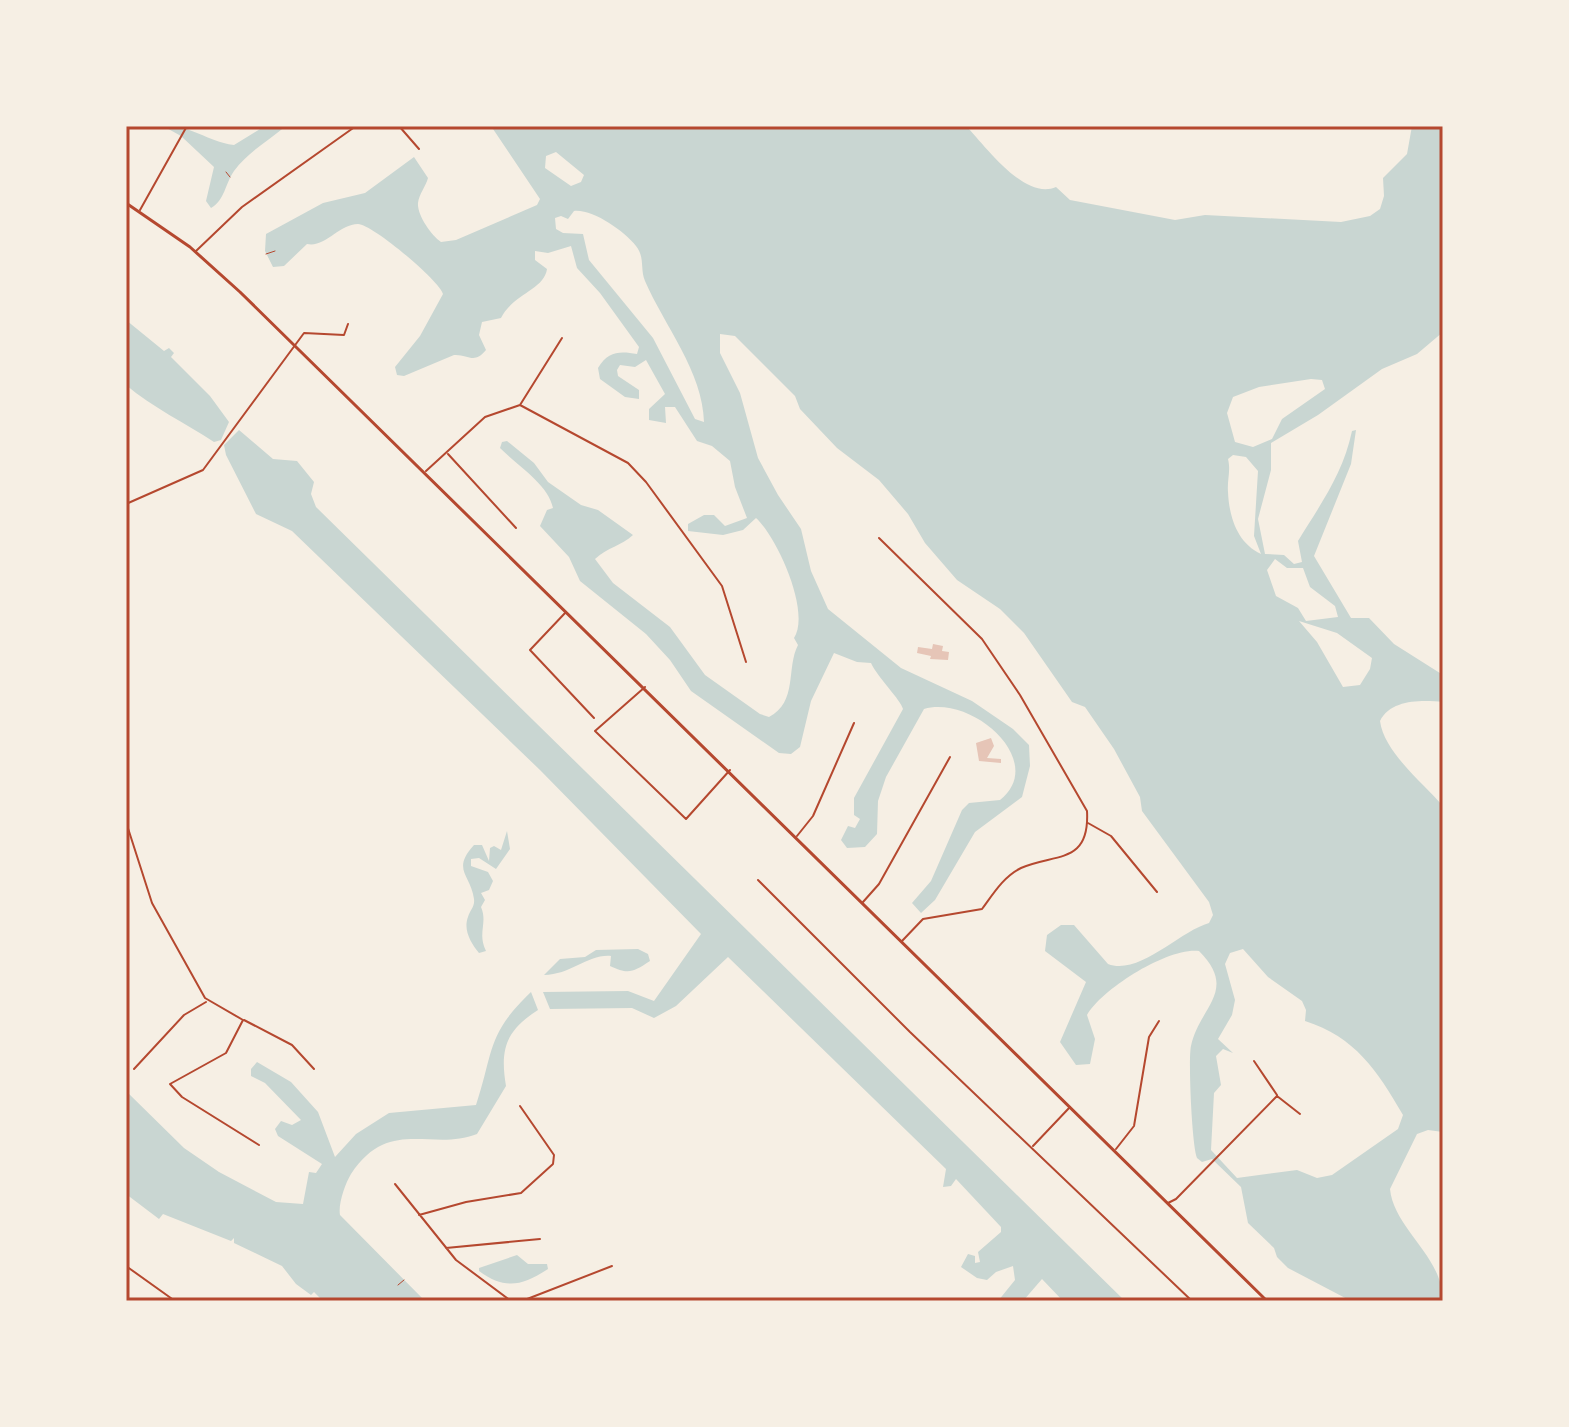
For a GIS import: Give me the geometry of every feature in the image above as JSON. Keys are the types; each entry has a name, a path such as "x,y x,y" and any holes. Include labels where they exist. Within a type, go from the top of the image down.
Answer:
{"street":[{"path":"140,211 187,126"},
{"path":"195,251 242,207 356,126"},
{"path":"399,126 419,149"},
{"path":"126,203 195,251 294,345 730,770 1267,1301"},
{"path":"126,504 203,470 304,333 344,335 348,324"},
{"path":"425,472 485,417 520,405 562,338"},
{"path":"520,405 628,463 646,482 722,586 746,662"},
{"path":"447,453 516,528"},
{"path":"879,538 982,639 1043,733 1087,811 1085,834 1073,853 1063,859 1023,867 1004,881 982,909 923,919 902,942"},
{"path":"567,612 530,650 594,718"},
{"path":"645,687 595,731 613,750 686,819 730,770"},
{"path":"797,836 813,816 854,723"},
{"path":"863,903 879,884 950,757"},
{"path":"126,822 152,903 207,1001 292,1045 314,1069"},
{"path":"1087,823 1111,836 1157,892"},
{"path":"758,880 910,1032 1192,1301"},
{"path":"134,1069 184,1015 207,1001"},
{"path":"243,1020 226,1053 170,1084 182,1097 259,1145"},
{"path":"1115,1150 1134,1126 1149,1037 1159,1021"},
{"path":"1254,1061 1277,1096 1300,1114"},
{"path":"1166,1203 1176,1199 1277,1096"},
{"path":"419,1215 466,1202 521,1193 553,1164 554,1155 520,1106"},
{"path":"1033,1146 1070,1107"},
{"path":"395,1184 445,1248 511,1301"},
{"path":"445,1248 540,1239"},
{"path":"126,1266 175,1301"},
{"path":"522,1301 612,1266"}],"path":[{"path":"226,172 230,177"},
{"path":"266,254 275,251"},
{"path":"398,1285 404,1280"}],"shaded area":[{"path":"163,126 184,128 234,145 265,126 286,126 240,164 219,201 211,208 206,201 214,167 181,136"},
{"path":"491,126 966,126 1018,179 1044,189 1056,187 1070,200 1175,220 1205,215 1341,222 1370,216 1380,209 1384,196 1383,178 1407,154 1412,126 1443,126 1443,332 1417,354 1382,369 1318,415 1271,443 1271,470 1258,519 1265,554 1284,555 1294,564 1302,562 1298,541 1330,489 1352,431 1356,430 1351,464 1314,556 1351,618 1369,618 1394,644 1443,675 1443,702 1417,701 1399,705 1380,721 1396,755 1443,806 1443,1132 1428,1130 1417,1134 1390,1189 1400,1217 1435,1270 1443,1301 1351,1301 1288,1268 1277,1257 1274,1248 1248,1223 1241,1187 1212,1159 1202,1162 1197,1158 1191,1103 1191,1046 1216,988 1216,977 1199,951 1154,963 1106,993 1087,1015 1095,1039 1090,1064 1076,1065 1060,1042 1086,982 1045,951 1047,935 1061,925 1074,925 1108,964 1133,964 1209,923 1213,915 1209,902 1142,811 1140,797 1114,749 1085,707 1072,702 1024,633 1000,609 957,580 925,543 908,514 879,480 837,448 800,409 795,396 735,336 720,334 720,353 740,393 758,458 801,529 811,571 828,609 901,668 972,701 1013,729 1029,745 1030,766 1022,797 975,832 935,900 921,913 912,903 931,881 962,810 969,803 1000,800 1013,785 1015,768 1010,751 998,735 963,712 943,707 924,709 886,777 878,801 877,834 865,847 847,848 841,840 848,826 855,828 860,819 854,815 854,798 903,709 871,663 857,662 834,653 811,701 800,747 791,754 779,753 691,691 670,660 646,634 580,581 569,557 540,526 547,510 553,508 550,499 539,483 500,448 502,442 507,441 534,463 548,482 581,505 598,510 633,535 595,559 613,583 670,627 705,675 760,714 769,717 778,711 788,694 798,645 794,638 798,626 795,594 782,557 756,518 743,530 723,535 688,531 688,524 704,515 714,515 725,526 747,518 735,487 730,461 712,446 697,441 675,407 665,407 666,423 649,420 649,409 665,394 646,360 635,367 620,365 617,370 618,376 639,390 639,399 625,397 600,379 598,368 606,358 620,353 637,354 639,347 600,293 577,268 571,246 548,253 535,251 535,260 547,269 545,276 513,303 501,318 482,322 479,335 486,350 482,354 474,358 454,355 404,376 397,375 395,367 420,336 443,294 418,266 377,233 358,224 320,243 307,244 284,266 273,267 265,251 266,234 323,203 365,193 414,157 428,178 418,208 429,230 441,242 456,240 537,205 540,199","holes":["556,152 584,175 581,182 571,186 545,168 546,156","574,211 582,211 599,217 636,246 645,281 697,385 704,422 695,419 653,338 589,260 583,234 563,233 556,229 555,218 561,216 568,219","1311,379 1322,380 1325,389 1282,419 1272,439 1253,447 1235,442 1227,413 1233,397 1259,387","1233,455 1246,457 1258,471 1254,536 1261,554 1246,543 1236,528 1228,492 1228,459","1275,559 1287,568 1303,568 1310,587 1335,606 1338,617 1306,621 1298,608 1276,596 1267,570","1299,621 1337,633 1372,658 1370,669 1360,685 1343,687 1317,642","1243,949 1268,977 1302,1001 1306,1010 1305,1021 1338,1036 1363,1057 1403,1115 1398,1129 1332,1175 1317,1178 1297,1170 1237,1178 1211,1150 1214,1093 1221,1085 1216,1056 1223,1049 1233,1053 1218,1039 1232,1015 1235,1000 1225,964 1230,953"]},
{"path":"126,320 164,351 169,348 174,353 171,357 210,396 229,422 221,440 214,442 126,385"},
{"path":"239,430 273,459 297,461 314,482 311,494 316,507 1125,1301 1063,1301 1042,1279 1023,1301 998,1301 1015,1280 1013,1266 996,1272 987,1280 977,1278 961,1267 968,1254 975,1256 975,1263 980,1262 978,1252 1001,1232 1001,1227 956,1179 951,1186 943,1187 946,1169 728,957 676,1006 654,1018 632,1008 550,1009 543,992 628,991 654,1001 701,934 540,770 292,531 256,514 226,455 224,445"},
{"path":"507,831 510,849 496,869 479,858 471,859 471,866 488,872 493,881 489,890 481,893 485,900 481,907 482,939 486,951 479,953 467,931 474,899 464,872 464,861 474,845 482,845 489,861 490,848 494,846 501,850"},
{"path":"638,949 648,954 650,961 631,971 610,966 611,956 603,956 563,972 544,975 560,959 585,957 596,950"},
{"path":"531,992 538,1010 518,1026 507,1042 504,1062 506,1086 477,1134 460,1139 411,1139 380,1146 365,1156 344,1188 340,1215 425,1301 323,1301 314,1292 311,1295 296,1284 282,1266 234,1243 234,1238 231,1241 163,1214 159,1219 126,1194 126,1091 184,1148 219,1172 276,1202 303,1204 309,1172 316,1173 322,1164 278,1136 275,1129 281,1121 292,1125 301,1120 265,1083 251,1076 251,1069 257,1062 291,1082 318,1112 335,1157 356,1134 389,1113 476,1105 493,1044 506,1020"},
{"path":"517,1255 528,1264 547,1264 548,1269 514,1284 497,1281 479,1271 479,1268"}],"building":[{"path":"933,644 943,646 942,651 949,652 948,660 930,659 931,656 917,653 918,647 932,649"},
{"path":"991,738 994,746 987,758 1001,759 1001,763 979,761 976,743"}]}
